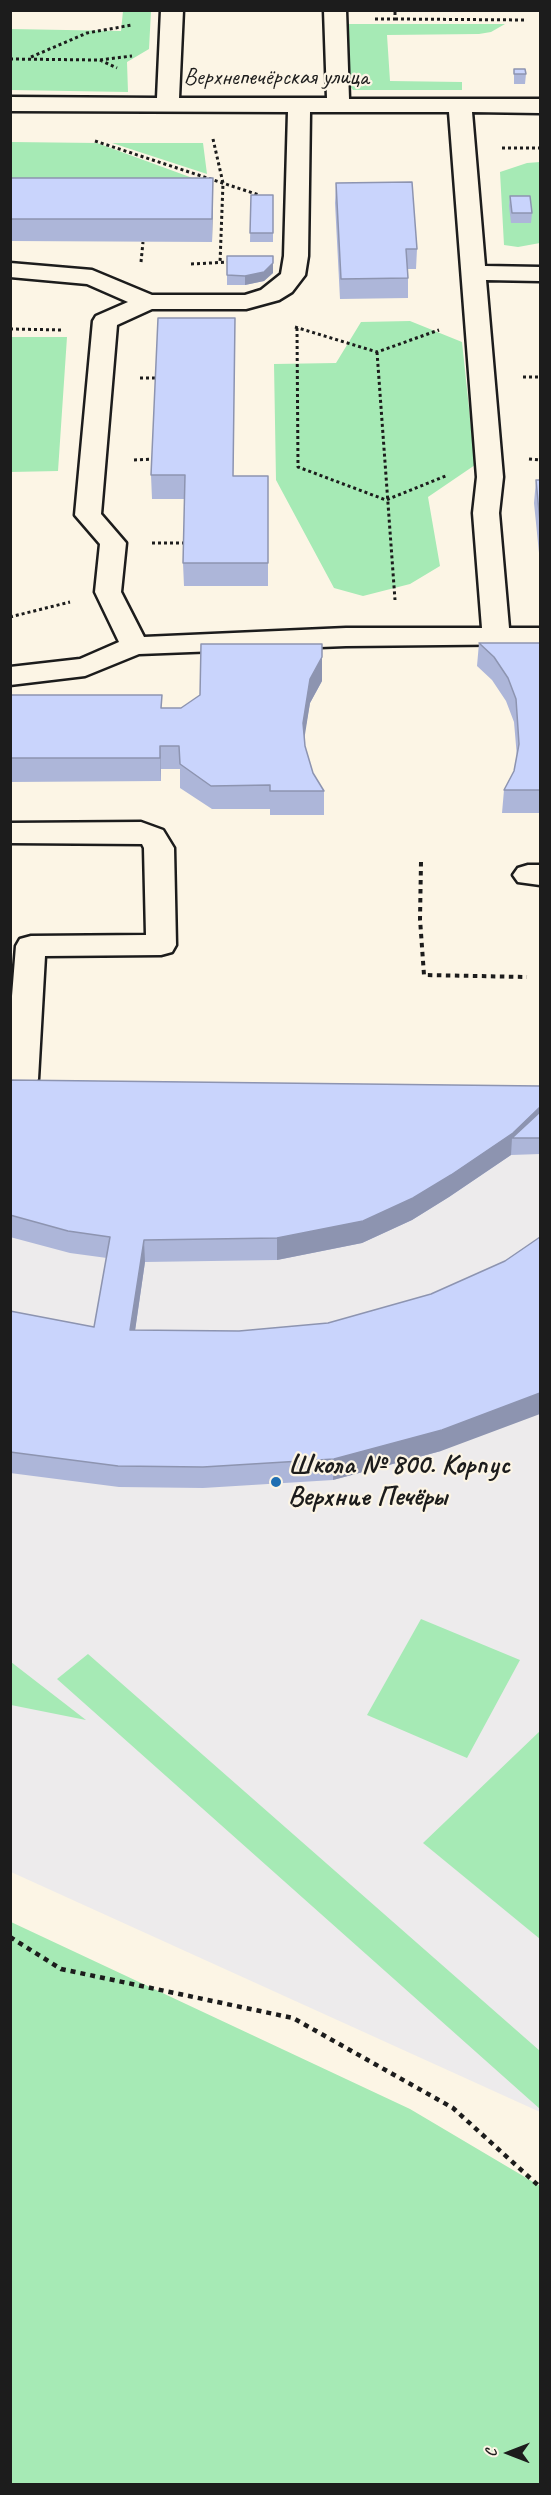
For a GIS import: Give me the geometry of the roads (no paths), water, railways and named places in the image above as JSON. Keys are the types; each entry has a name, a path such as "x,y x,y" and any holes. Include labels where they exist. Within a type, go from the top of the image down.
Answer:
{"street":[{"path":"335,10 338,105"},
{"path":"168,104 172,12"},
{"name":"Верхнепечёрская улица","path":"10,104 540,106"},
{"path":"10,270 92,277 148,302 246,302 270,295 283,287 293,275 296,255 299,105"},
{"path":"460,106 490,477 486,513 496,636"},
{"path":"473,273 540,274"},
{"path":"135,646 108,592 113,543 88,515 105,321 148,302"},
{"path":"10,676 85,667 135,646 398,636 540,636"},
{"path":"10,833 141,832 153,837 159,848 161,945 31,946 22,1079"}],"place":[{"name":"Школа № 800. Корпус Верхние Печёры","path":"276,1482"}]}
